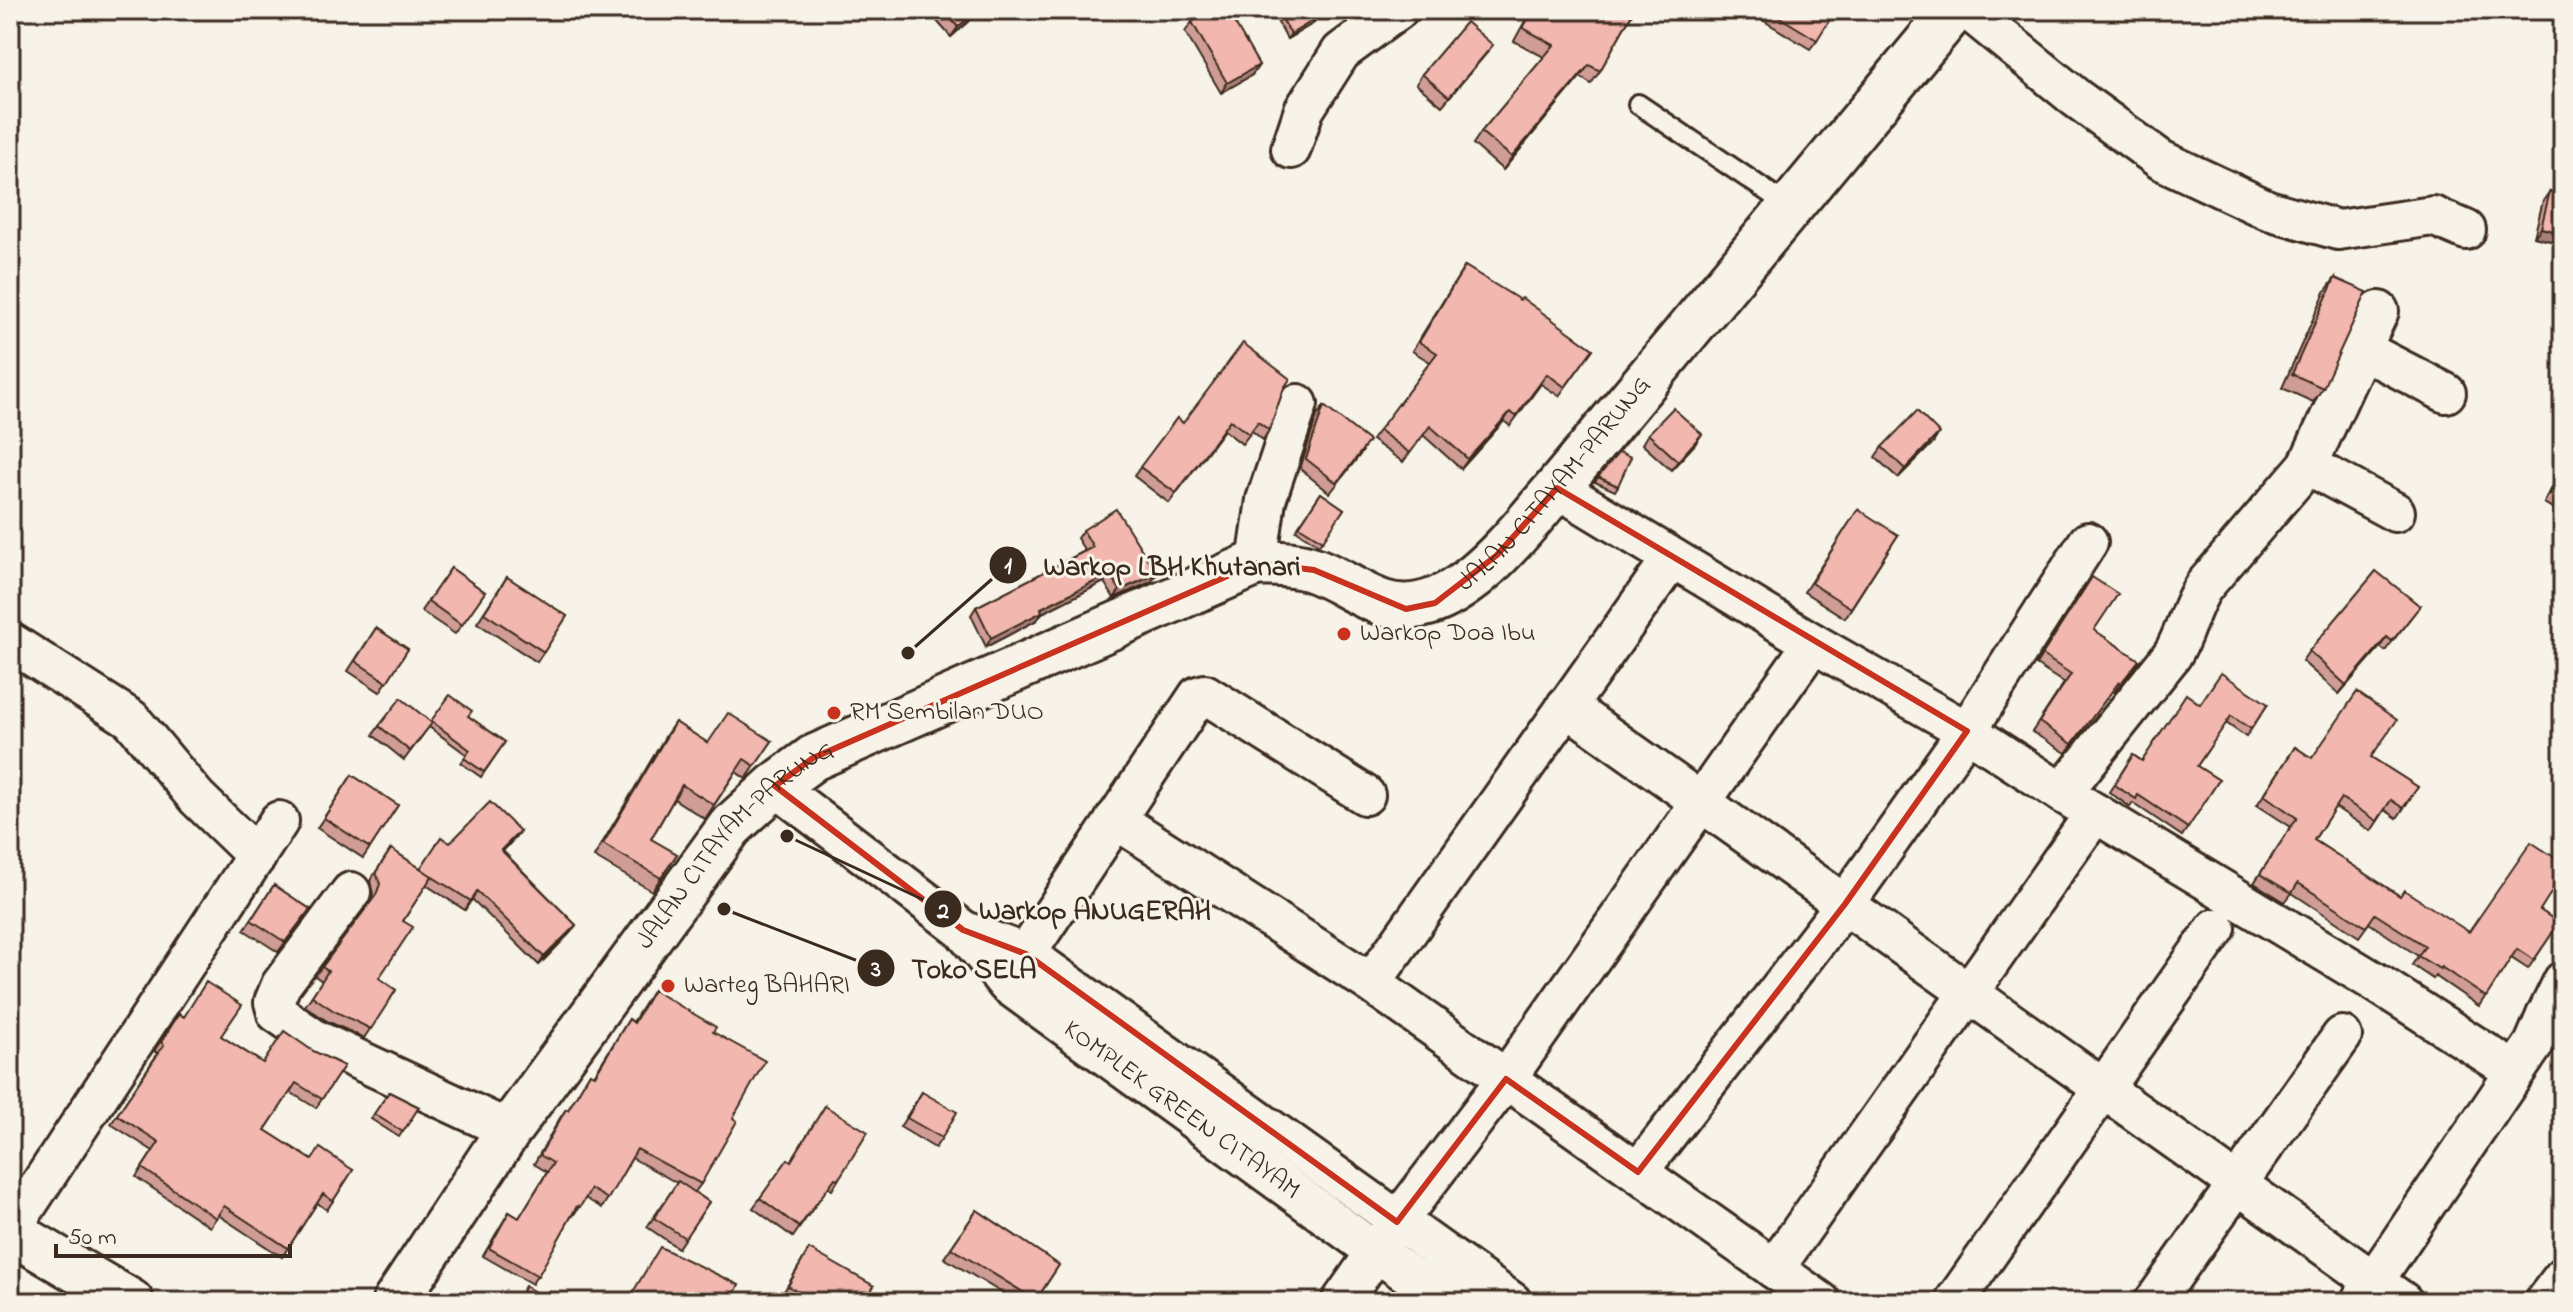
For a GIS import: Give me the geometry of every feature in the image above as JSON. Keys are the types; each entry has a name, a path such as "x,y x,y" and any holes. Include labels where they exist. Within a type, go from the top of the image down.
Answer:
{"street":[{"path":"1291,149 1304,110 1341,52 1398,10"},
{"name":"JALAN CITAYAM-PARUNG","path":"395,1302 509,1130 730,827 775,786 813,758 1257,563 1296,565 1314,570 1382,603 1406,609 1435,603 1465,584 1497,555 1557,488 1954,10"},
{"path":"1968,10 2076,98 2161,160 2268,210 2338,230 2433,216 2466,230"},
{"path":"2062,793 2172,655 2193,602 2204,586 2308,465 2379,311"},
{"path":"2361,349 2446,393"},
{"path":"1257,563 1266,500 1298,404"},
{"path":"2308,465 2395,512"},
{"path":"1557,488 1813,643 1967,731 2062,793 2380,985 2514,1071"},
{"path":"1638,1172 1845,904 1967,731 2088,542"},
{"path":"1371,983 1672,558"},
{"path":"10,642 131,719 197,798 257,856"},
{"path":"1341,1302 1397,1222 1506,1079 1813,643"},
{"path":"1026,954 1193,701 1205,694 1365,795"},
{"path":"1566,706 2237,1184 2379,1295 2514,1071 2555,1022 2563,981"},
{"name":"KOMPLEK GREEN CITAYAM","path":"775,786 963,930 1007,984 1449,1302"},
{"path":"1774,1269 2095,813"},
{"path":"1115,819 1371,983 1821,1302"},
{"path":"131,1302 10,1231 279,821"},
{"path":"351,892 281,985 274,1002 277,1013 316,1040 509,1130"},
{"path":"1954,1302 2216,928"},
{"path":"963,930 1026,954 1512,1302"},
{"path":"2154,1302 2342,1036"},
{"path":"2544,1302 2563,1277"}],"lane":[{"path":"1638,104 1789,206"}],"highlighted area":[{"path":"1557,488 1967,731 1845,904 1638,1172 1506,1079 1397,1222 1026,954 963,930 775,786 813,758 1257,563 1314,570 1406,609 1435,603 1497,555"}],"building":[{"path":"943,10 977,10 958,27"},
{"path":"1212,10 1227,10 1259,65 1227,83 1192,22"},
{"path":"1277,10 1312,10 1317,18 1291,34"},
{"path":"1533,10 1634,10 1600,71 1589,65 1512,157 1481,132 1554,45 1523,28"},
{"path":"1768,10 1830,10 1834,13 1817,40"},
{"path":"1466,22 1493,45 1449,97 1422,74"},
{"path":"2550,191 2563,195 2563,233 2541,228"},
{"path":"1465,266 1520,300 1522,298 1593,349 1565,387 1547,374 1516,416 1510,412 1468,459 1430,426 1410,453 1379,430 1437,353 1419,342"},
{"path":"2335,278 2367,292 2323,388 2292,374"},
{"path":"1243,343 1290,379 1269,430 1258,422 1249,434 1230,420 1176,493 1140,467 1177,418 1183,423"},
{"path":"1324,406 1369,441 1337,483 1306,459"},
{"path":"1673,408 1702,434 1678,461 1648,434"},
{"path":"1917,411 1939,433 1905,469 1882,447"},
{"path":"1619,452 1631,457 1618,486 1598,477"},
{"path":"2563,469 2563,500 2550,494"},
{"path":"1321,493 1344,509 1323,541 1299,526"},
{"path":"1116,509 1157,574 1120,590 1110,574 1041,608 1042,612 991,638 976,607 1093,547 1083,530"},
{"path":"1858,509 1898,535 1851,608 1811,583"},
{"path":"451,568 485,592 462,625 428,601"},
{"path":"2376,571 2420,606 2392,641 2387,637 2346,685 2309,651"},
{"path":"507,577 567,616 544,652 484,613"},
{"path":"2092,577 2118,594 2094,630 2139,660 2072,744 2039,722 2071,674 2042,655"},
{"path":"376,628 408,649 387,682 355,661"},
{"path":"2221,673 2268,704 2251,729 2231,716 2197,766 2219,780 2188,828 2138,795 2136,799 2114,785 2133,755 2142,761 2186,694 2200,704"},
{"path":"2357,692 2397,720 2371,757 2418,787 2403,808 2391,800 2377,821 2341,798 2314,840 2400,896 2404,890 2469,932 2531,842 2563,863 2563,874 2540,910 2559,923 2534,960 2517,949 2486,997 2441,967 2418,956 2425,946 2375,914 2366,927 2298,883 2292,893 2260,874 2297,818 2264,795 2295,747 2312,758"},
{"path":"450,695 472,711 468,716 505,742 484,772 464,758 470,750 431,721"},
{"path":"401,698 432,723 410,751 379,726"},
{"path":"728,713 772,741 755,766 744,759 714,805 682,785 651,839 677,854 661,878 603,844 675,722 708,743"},
{"path":"352,775 398,805 370,848 324,818"},
{"path":"490,802 520,831 501,850 576,925 544,957 477,891 471,901 420,869 441,837 450,843"},
{"path":"391,849 432,876 403,921 413,927 379,978 396,990 371,1029 312,996 328,971 322,967 376,895 380,884 376,872"},
{"path":"274,885 310,909 285,942 251,920"},
{"path":"206,982 242,1005 221,1036 263,1063 284,1031 313,1051 344,1066 322,1099 296,1083 265,1130 312,1160 320,1148 353,1170 333,1201 323,1194 288,1248 224,1206 216,1218 142,1168 159,1142 117,1115 164,1045 161,1042 179,1014 184,1017"},
{"path":"653,990 716,1027 713,1032 765,1061 733,1118 737,1121 701,1184 637,1149 608,1199 591,1189 580,1207 577,1206 538,1276 489,1248 509,1212 519,1218 553,1163 540,1155 566,1109 590,1073 595,1075 629,1019 634,1023"},
{"path":"389,1092 419,1107 403,1132 374,1114"},
{"path":"922,1092 957,1112 942,1138 907,1118"},
{"path":"825,1106 868,1132 838,1180 835,1178 799,1227 760,1198 788,1159 791,1161"},
{"path":"678,1181 709,1202 685,1238 654,1218"},
{"path":"977,1210 1059,1265 1036,1300 951,1248"},
{"path":"660,1247 739,1285 730,1302 627,1302"},
{"path":"809,1249 874,1286 865,1302 817,1302 788,1286"},
{"path":"525,1286 552,1302 516,1302"}],"place":[{"name":"Warkop Doa Ibu","path":"1344,634"},
{"name":"Warkop LBH Khutanari","path":"908,653"},
{"name":"RM Sembilan DUO","path":"834,713"},
{"name":"Warkop ANUGERAH","path":"787,836"},
{"name":"Toko SELA","path":"724,909"},
{"name":"Warteg BAHARI","path":"668,986"}]}
